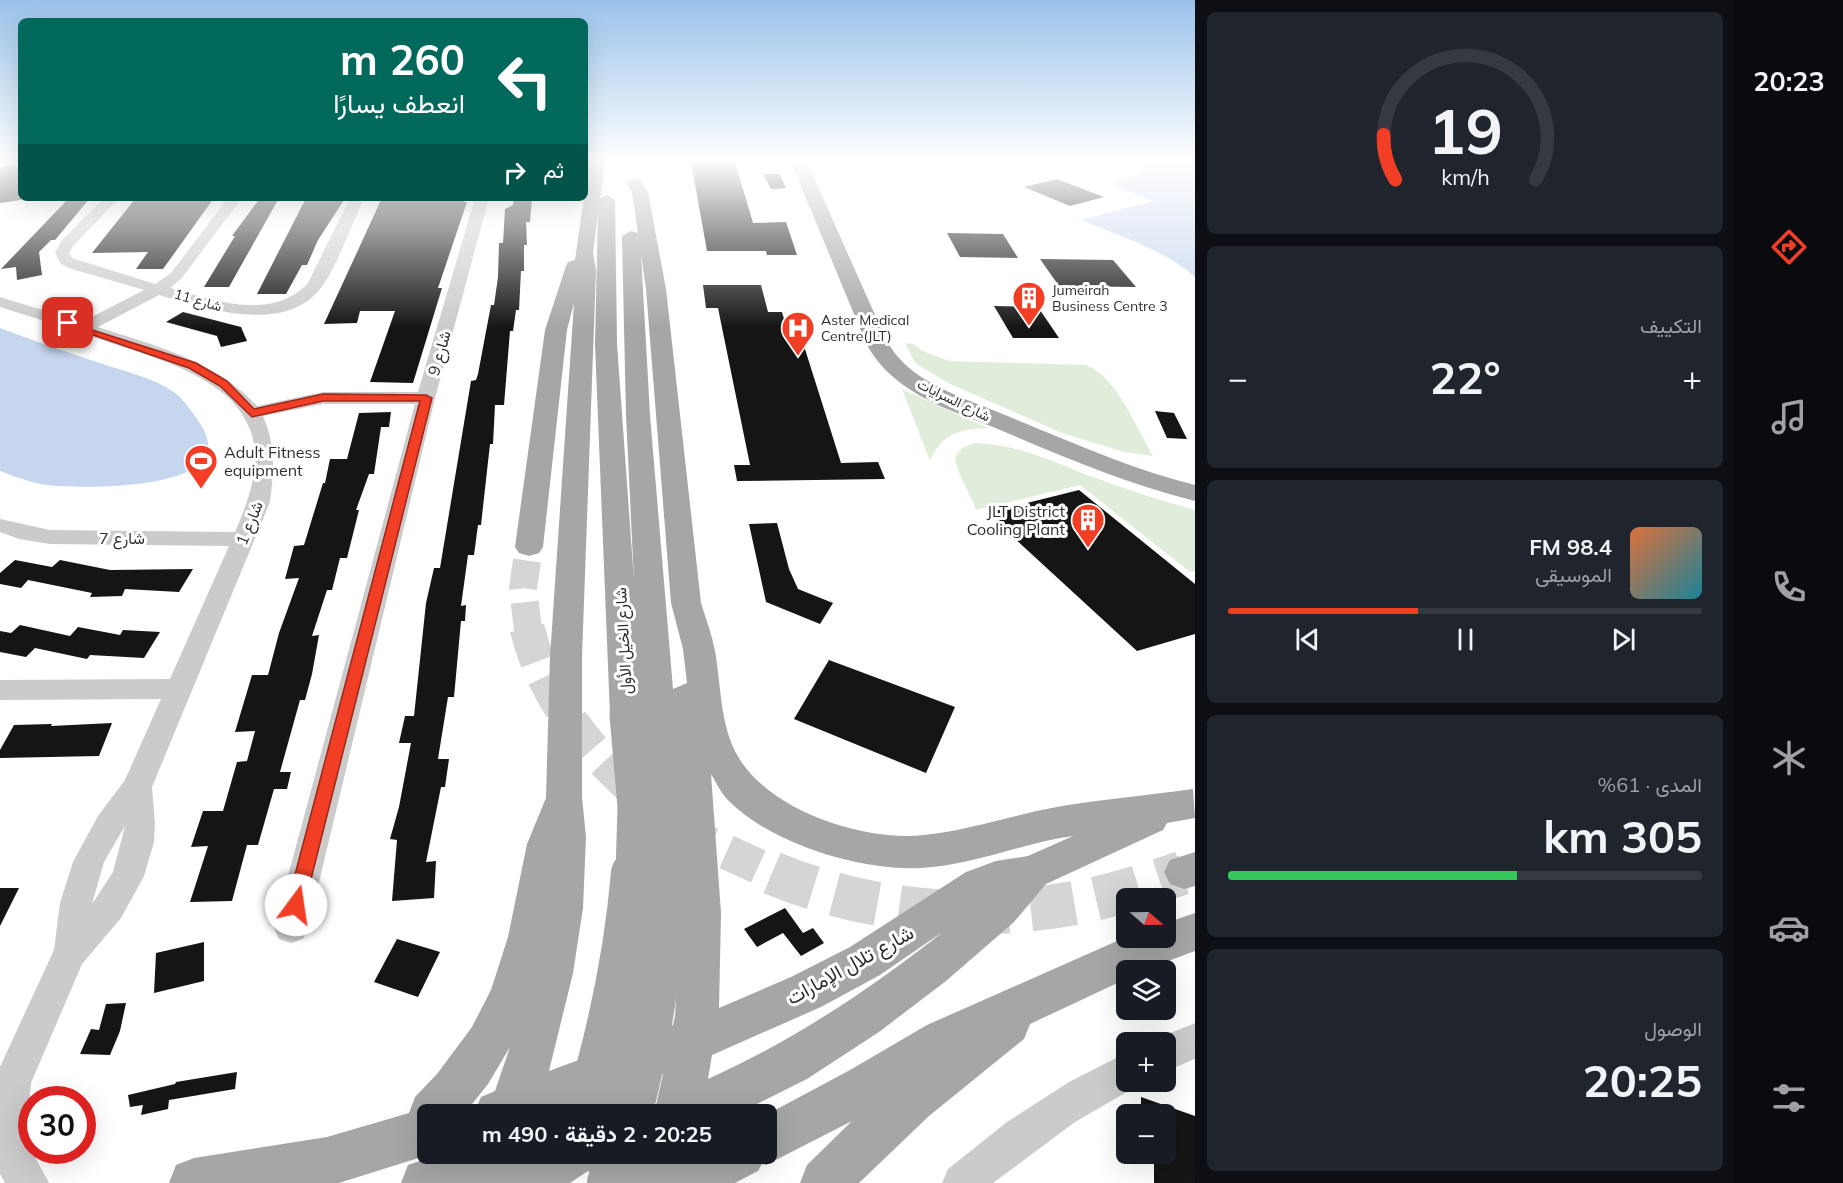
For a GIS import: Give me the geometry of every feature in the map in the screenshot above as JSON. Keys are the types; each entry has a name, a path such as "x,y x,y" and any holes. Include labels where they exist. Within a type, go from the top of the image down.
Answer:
{"main road":[{"path":"516,1104 552,973 563,909 567,837 564,797 566,657 586,270 584,254 589,217"},
{"name":"شارع الخيل الأول","path":"607,217 606,344 643,715 668,840 666,914 656,999 632,1104"},
{"name":"شارع الخيل الأول","path":"533,1104 618,991 630,909 643,715 638,415 629,217"},
{"path":"644,217 654,278 686,603 683,665 698,828 701,913 697,1016 692,1041 690,1104"},
{"name":"شارع السرايات","path":"823,217 880,350 894,367 918,384 948,400 1064,449 1151,482 1195,493"},
{"path":"529,547 556,330 574,269 584,254"},
{"path":"686,603 699,649 708,722 719,757 739,786 774,814 813,834 848,845 885,851 921,852 956,847 1061,822 1194,804"},
{"path":"442,1104 470,1073 493,1039 510,1004 521,970 543,854 564,797"},
{"name":"شارع تلال الإمارات","path":"572,1104 692,1041 806,993 865,961 980,884 996,878 1032,872 1112,834 1194,804"},
{"path":"706,1104 807,1052 875,1009 935,965 1002,910 1032,872"},
{"path":"777,1135 867,1087 943,1041 1148,948 1195,932"},
{"path":"825,1183 892,1115 926,1086 1055,990"},
{"path":"630,1104 657,1085 692,1041"},
{"path":"194,1183 327,1162 417,1127"},
{"path":"562,1183 568,1164"},
{"path":"599,1164 615,1183"},
{"path":"609,1183 615,1164"},
{"path":"617,1164 641,1183"},
{"path":"676,1170 700,1164"}],"street":[{"name":"شارع 11","path":"93,217 66,244 63,257 77,266 234,310 278,312 311,291 347,217"},
{"path":"83,328 158,289 183,269 221,217"},
{"name":"شارع 9","path":"291,928 426,398 477,217"},
{"name":"شارع 1","path":"0,302 198,368 232,390 252,413 263,439 267,468 259,502 177,688 137,787"},
{"path":"252,413 323,398 426,398"},
{"name":"شارع 7","path":"4,525 19,532 50,537 243,539"},
{"path":"0,690 177,688"},
{"path":"71,950 72,921 77,892 87,863 117,811 137,787"},
{"path":"29,1183 18,1172 10,1156 6,1138 6,1091 71,950 99,921 119,891 134,862 141,835 142,810 137,787"},
{"path":"1176,1049 1195,1041"},
{"path":"962,1183 1012,1140 1091,1089 1116,1077"}],"green space":[{"path":"905,343 913,344 921,350 949,361 1086,365 1097,371 1116,391 1153,456 1124,452 1062,433 948,383 915,363"},
{"path":"902,389 988,428 953,434 940,444 930,461"},
{"path":"974,443 1020,450 1118,486 1195,510 1195,571 1190,572 1080,485 976,510 958,470 955,457 962,448"}],"water":[{"path":"1092,217 1195,217 1195,277 1183,267 1155,251 1081,220"},
{"path":"0,328 149,379 175,393 201,425 208,447 201,463 183,474 157,481 99,487 42,484 0,471"}],"building":[{"path":"51,217 74,217 55,240 51,240 39,252 42,275 17,280 16,267 1,269"},
{"path":"121,217 200,217 163,269 136,269 148,252 92,253"},
{"path":"246,217 268,217 229,287 204,287 235,236 232,236"},
{"path":"296,217 333,217 318,240 307,265 302,265 286,294 257,294"},
{"path":"373,217 462,217 438,288 442,288 413,383 370,382 395,311 360,311 357,323 324,324"},
{"path":"505,217 530,217 530,222 526,222 527,245 524,245 524,271 521,271 519,310 516,310 513,331 510,331 504,405 495,405 493,444 490,444 481,525 478,525 474,555 468,555 461,606 466,605 465,621 461,621 454,697 448,697 438,759 449,759 445,787 441,787 426,862 436,861 434,898 392,901 397,840 390,839 399,807 411,743 399,743 405,716 414,716 426,603 434,568 440,568 471,381 476,380 478,374 491,305 494,305 499,243 503,243"},
{"path":"701,217 751,217 753,223 786,222 797,255 767,255 766,251 707,251"},
{"path":"947,233 1003,234 1018,258 960,257"},
{"path":"1040,259 1113,260 1136,287 1059,286"},
{"path":"703,285 761,285 768,312 782,312 792,346 804,346 841,463 878,462 885,479 737,481 734,465 750,465 718,308 706,308"},
{"name":"Jumeirah Business Centre 3","path":"994,306 1038,307 1059,338 1013,338"},
{"path":"183,312 241,327 247,341 221,347 217,336 166,322"},
{"path":"1155,411 1174,413 1187,439 1167,438"},
{"path":"391,412 389,427 381,427 374,474 369,474 356,510 359,510 347,558 340,558 332,590 327,590 312,636 319,635 312,674 305,700 300,700 280,772 291,772 287,789 274,789 258,845 247,845 232,901 190,902 208,846 191,847 203,811 223,811 237,762 247,761 255,731 235,732 252,675 268,675 279,633 299,578 285,579 294,546 304,545 323,483 325,483 330,459 347,459 359,413"},
{"name":"JLT District Cooling Plant","path":"1079,490 1195,584 1195,634 1137,651 987,513"},
{"path":"777,523 789,569 798,589 833,603 820,624 766,602 749,524"},
{"path":"15,560 52,567 60,560 110,570 193,569 179,592 125,589 122,596 90,597 92,593 28,580 21,588 0,584 0,573"},
{"path":"20,625 70,636 78,627 120,635 123,630 160,632 144,658 90,655 87,659 35,648 26,657 0,652 0,631 11,633"},
{"path":"829,660 955,707 926,773 794,719"},
{"path":"112,723 99,756 0,758 0,750 14,725"},
{"path":"0,888 19,888 0,926"},
{"path":"785,908 803,933 813,928 824,943 801,956 783,933 757,947 744,929"},
{"path":"397,939 440,952 418,997 374,982"},
{"path":"204,942 204,981 154,993 156,953"},
{"path":"126,1003 120,1031 110,1055 80,1054 91,1029 99,1030 106,1004"},
{"path":"237,1072 235,1089 169,1100 168,1109 141,1115 143,1105 130,1107 128,1095 176,1082"},
{"path":"1141,1097 1161,1104 1141,1104"},
{"path":"1176,1109 1195,1116 1195,1183 1154,1183 1154,1164 1176,1164"}],"tunnel":[{"path":"528,630 523,588 529,547"},
{"path":"527,628 545,678 571,722 604,762 643,798"},
{"path":"681,827 709,844 775,874"},
{"path":"1178,874 1184,872"},
{"path":"772,873 807,886 880,904 918,910 956,912 994,912 1068,904 1111,895 1182,873"}],"place":[{"name":"Jumeirah Business Centre 3","path":"1029,327"},
{"name":"Aster Medical Centre(JLT)","path":"798,357"},
{"name":"Adult Fitness equipment","path":"201,490"},
{"name":"JLT District Cooling Plant","path":"1088,549"}],"route":[{"path":"68,323 193,365 232,390 252,413 308,399 426,398 296,905"}]}
